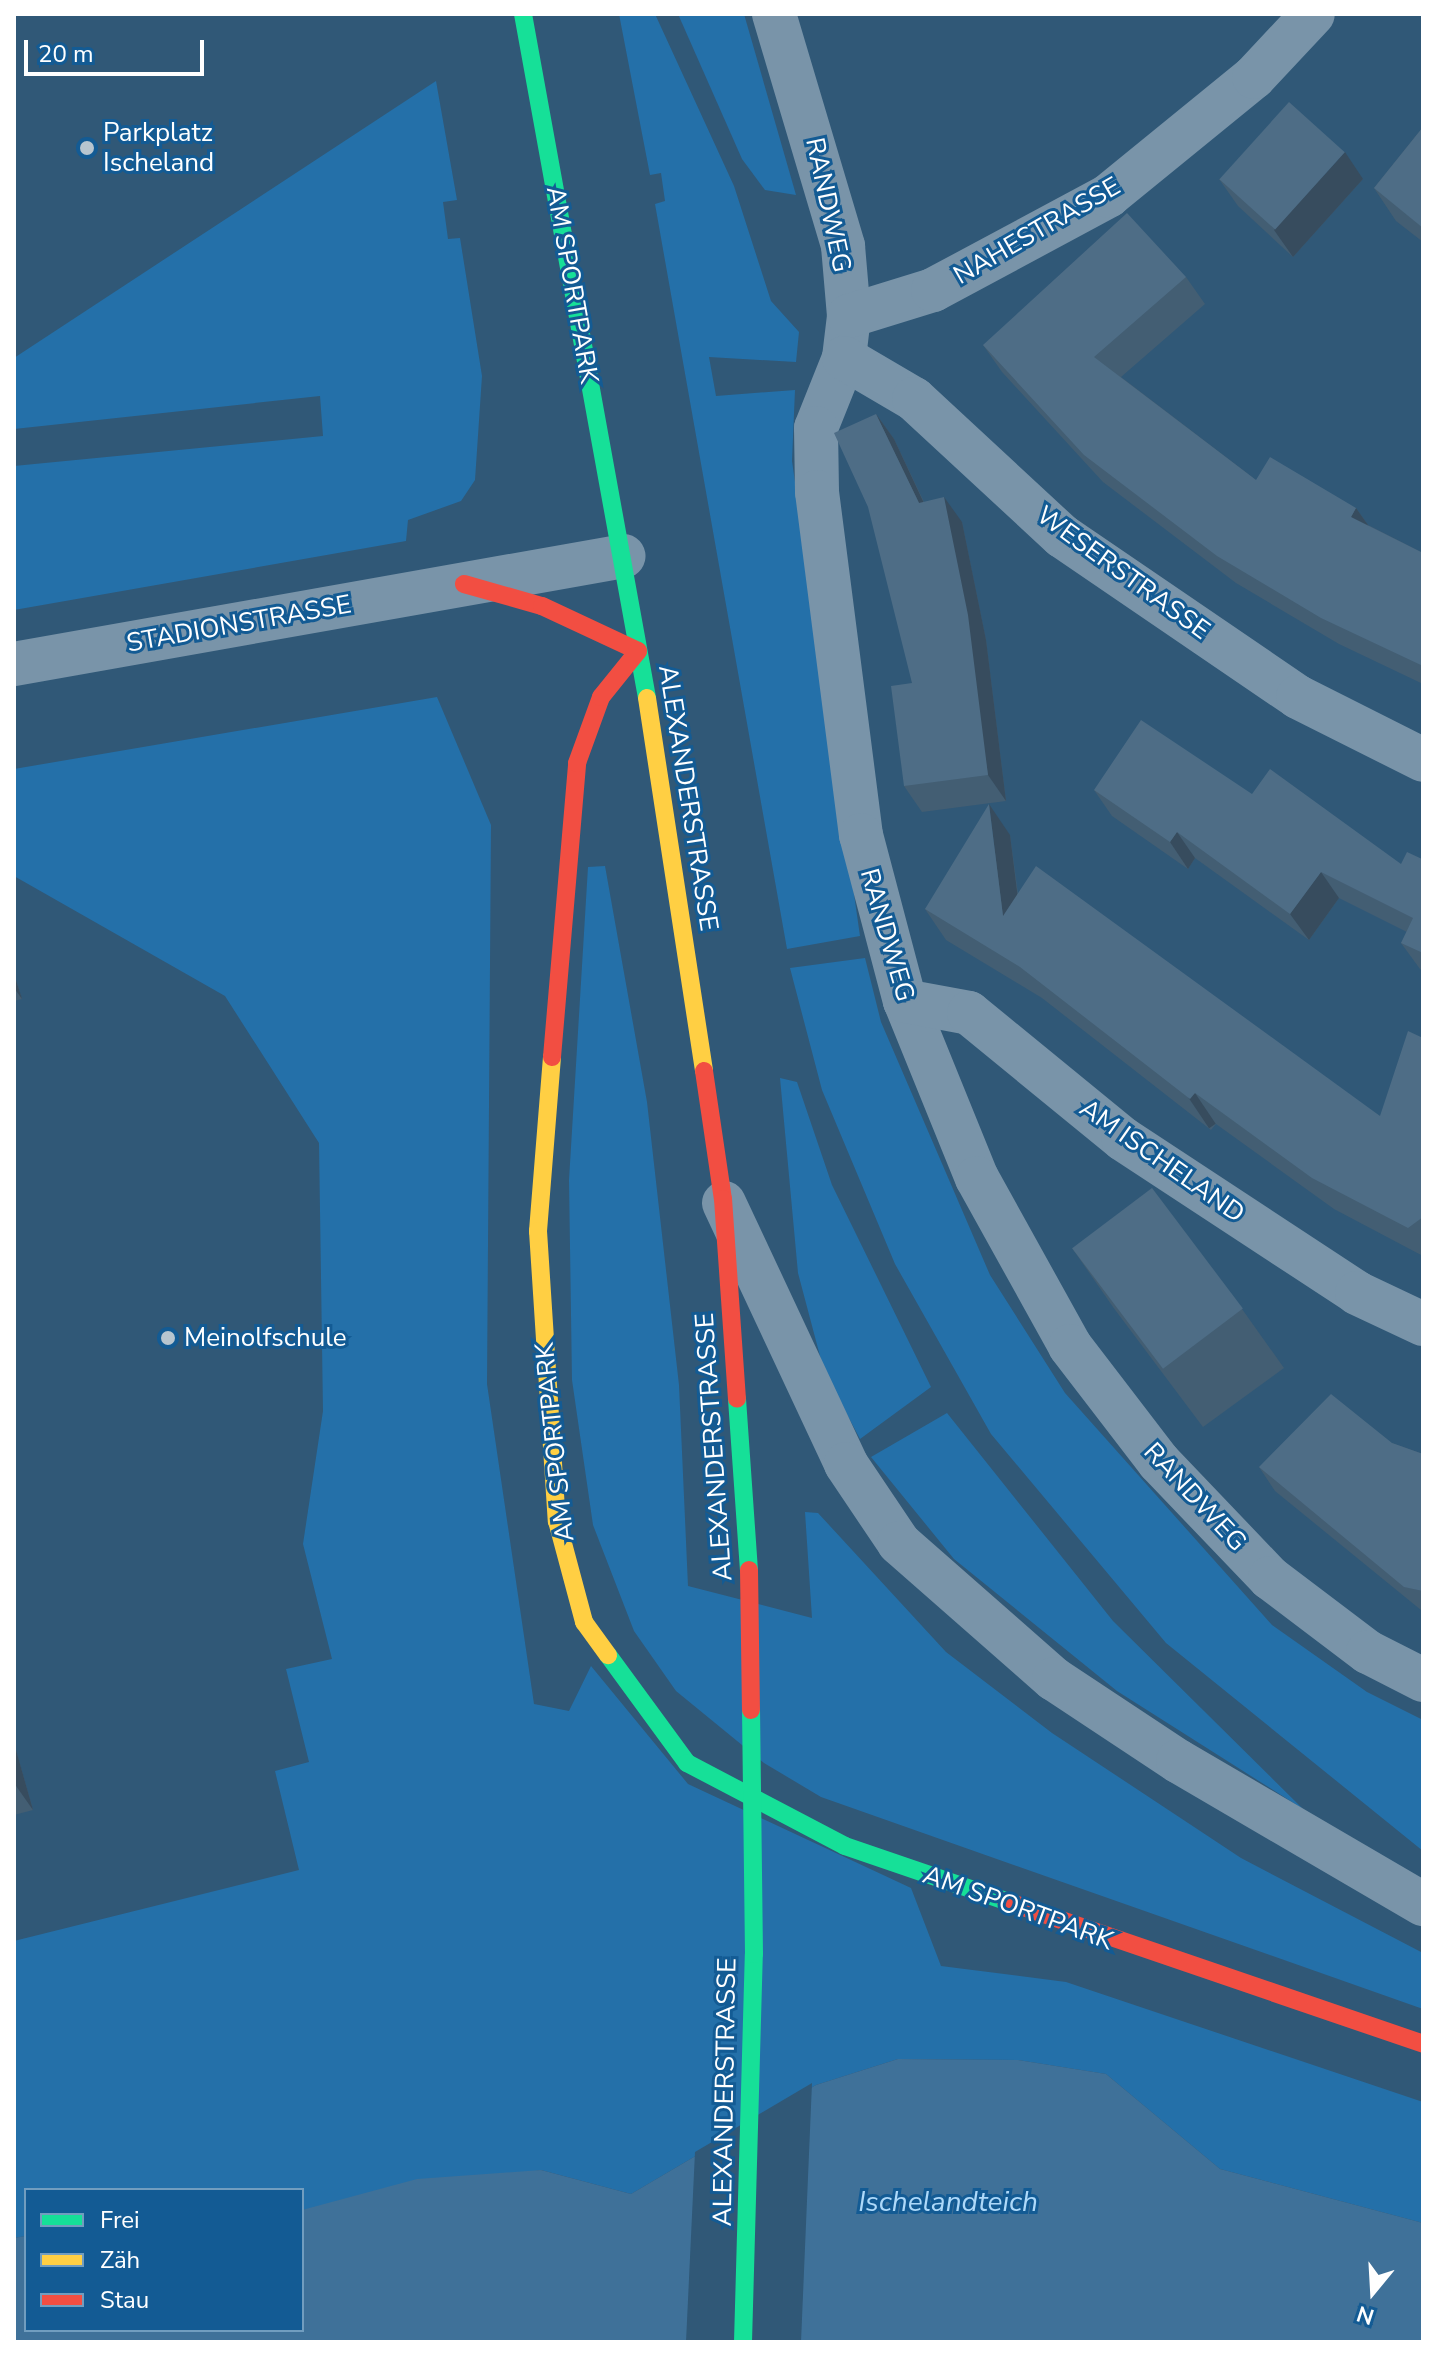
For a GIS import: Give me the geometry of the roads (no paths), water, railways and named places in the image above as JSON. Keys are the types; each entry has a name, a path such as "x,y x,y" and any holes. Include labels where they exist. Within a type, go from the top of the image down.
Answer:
{"main road":[{"name":"AM SPORTPARK","path":"523,14 624,556"},
{"name":"ALEXANDERSTRASSE","path":"624,556 723,1199 749,1570 754,1954 743,2342"},
{"name":"STADIONSTRASSE","path":"464,584 542,606 638,651"},
{"name":"AM SPORTPARK","path":"638,651 601,697 577,763 538,1231 557,1521 584,1622 687,1763 845,1846 1423,2044"}],"street":[{"name":"RANDWEG","path":"774,14 828,179 846,337 816,428 817,492 861,835 905,1001 977,1178 1070,1346 1159,1462 1270,1578 1368,1652 1423,1680"},
{"name":"NAHESTRASSE","path":"846,337 1108,196 1254,77 1313,14"},
{"name":"WESERSTRASSE","path":"846,337 1062,536 1298,697 1423,760"},
{"name":"STADIONSTRASSE","path":"14,664 624,556"},
{"name":"AM ISCHELAND","path":"905,1001 969,1013 1123,1139 1357,1293 1423,1324"},
{"path":"723,1199 846,1464 899,1543 1054,1679 1178,1761 1423,1904"}],"water":[{"name":"Ischelandteich","path":"898,2059 1018,2060 1106,2074 1220,2169 1423,2223 1423,2342 14,2342 14,2238 24,2236 24,2332 304,2332 304,2209 417,2179 541,2170 631,2194 816,2085"}],"place":[{"name":"Parkplatz Ischeland","path":"87,148"},
{"name":"Meinolfschule","path":"168,1338"}]}
